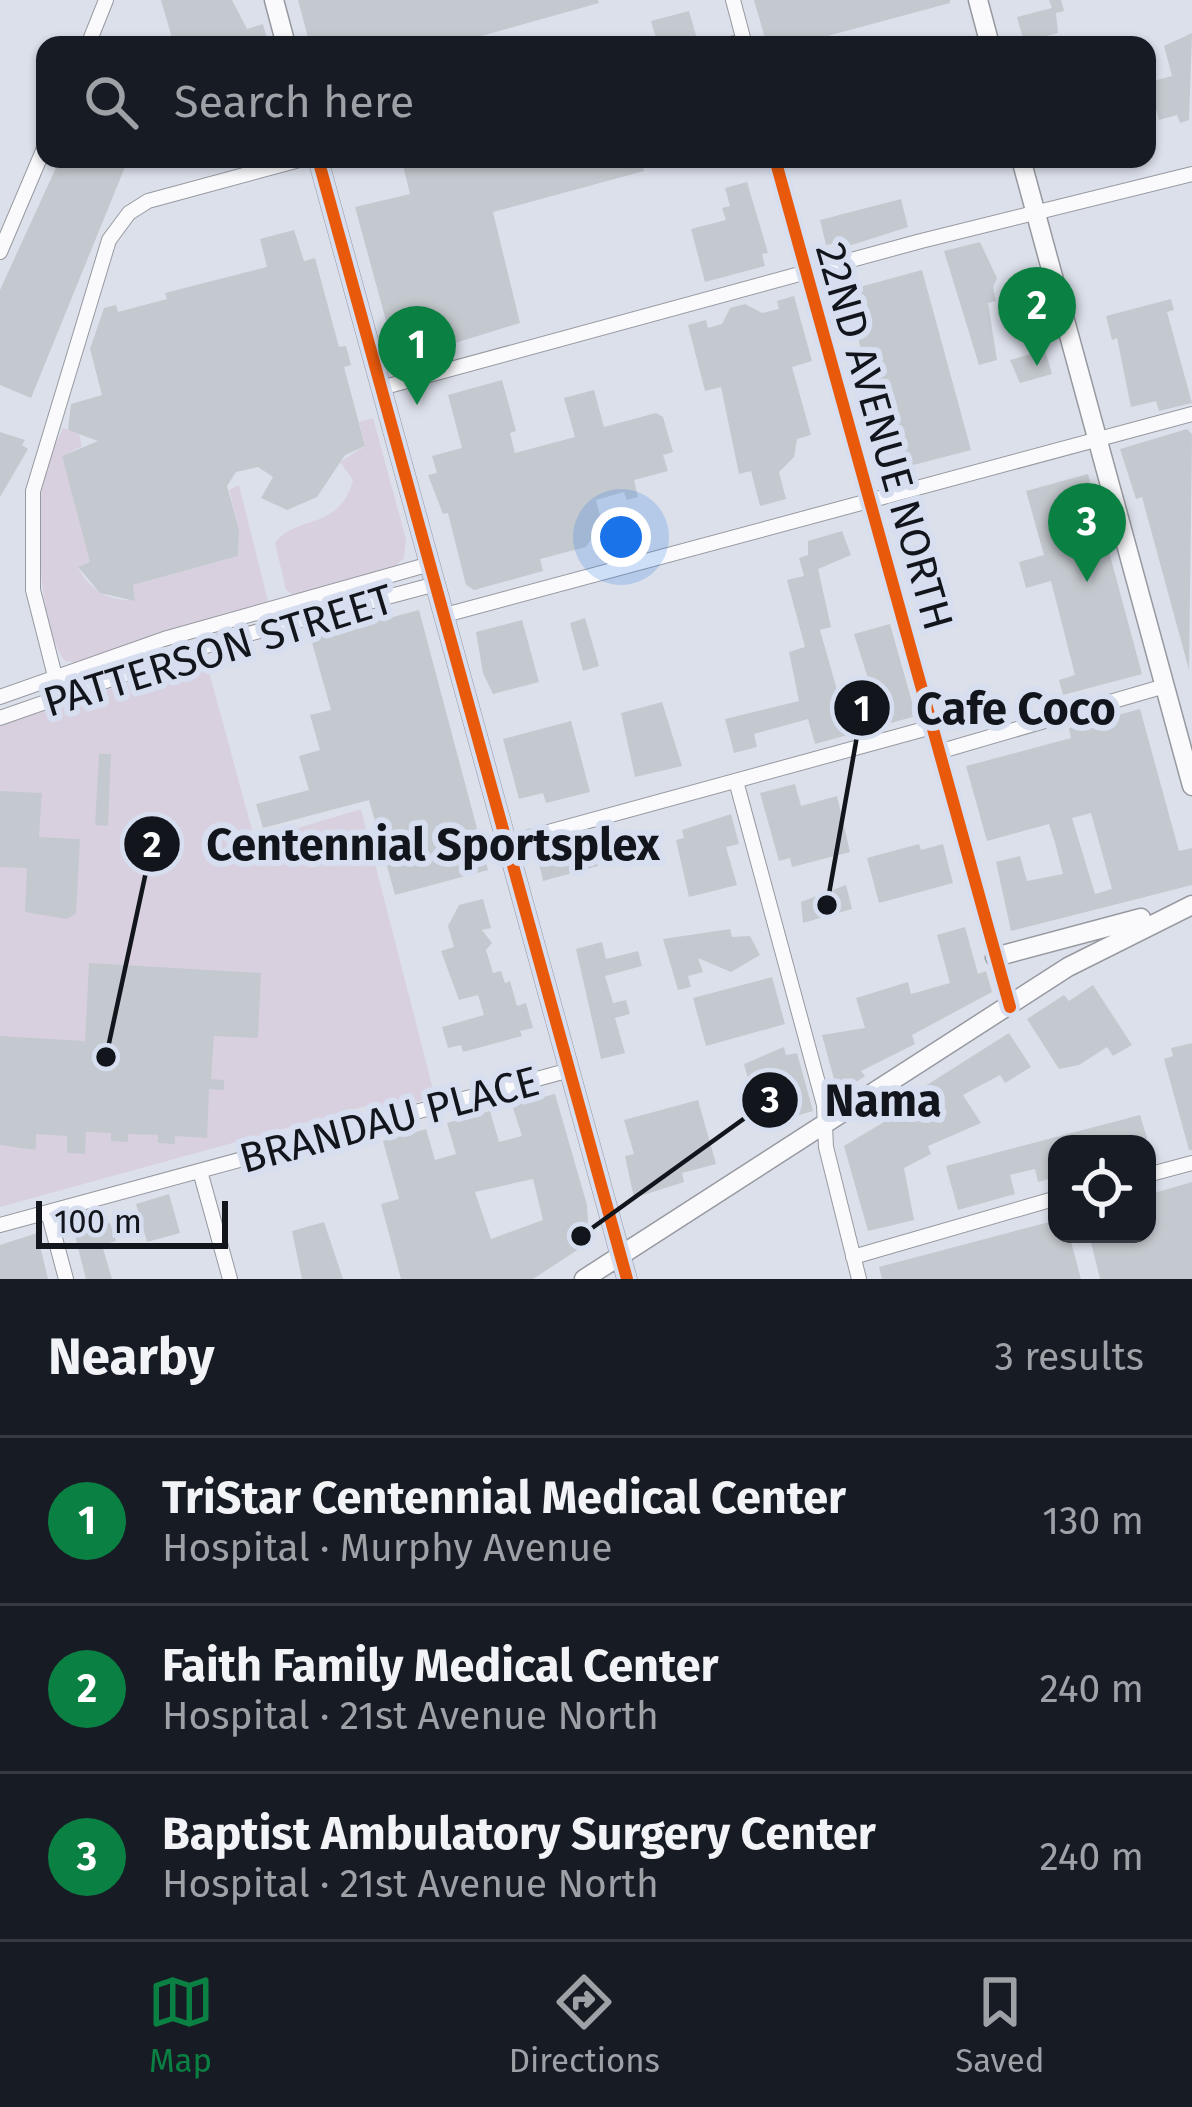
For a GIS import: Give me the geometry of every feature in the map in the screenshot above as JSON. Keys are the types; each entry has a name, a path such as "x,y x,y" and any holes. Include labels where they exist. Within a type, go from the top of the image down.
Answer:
{"main road":[{"path":"274,0 284,36"},
{"path":"978,0 988,36"},
{"path":"320,168 627,1279"},
{"path":"1023,168 1192,786"},
{"path":"994,956 1192,904"},
{"path":"584,1279 1093,952 1192,904"}],"street":[{"path":"92,36 106,0"},
{"path":"733,0 742,36"},
{"path":"0,252 36,167"},
{"path":"59,696 33,590 33,491 110,240 129,213 148,201 270,168"},
{"name":"22ND AVENUE NORTH","path":"778,168 1010,1007"},
{"path":"381,388 805,272 1192,174"},
{"name":"PATTERSON STREET","path":"445,615 1192,414"},
{"path":"0,698 164,640 433,574"},
{"name":"PATTERSON STREET","path":"0,718 433,574"},
{"path":"938,752 1165,686"},
{"path":"508,843 932,727"},
{"path":"736,781 825,1124 859,1279"},
{"name":"BRANDAU PLACE","path":"0,1226 570,1070"},
{"path":"1156,1172 1192,1162"},
{"path":"200,1171 230,1279"},
{"path":"853,1257 1048,1201"},
{"path":"48,1212 66,1279"}],"shaded area":[{"path":"373,418 406,539 404,558 394,567 293,595 286,590 275,543 294,528 338,508 353,480 340,462 365,446 359,422"},
{"path":"63,428 79,434 82,446 63,456 91,562 78,568 94,588 116,599 134,600 133,585 238,556 239,528 229,490 239,485 268,601 78,663 65,661 49,621 40,535 47,463"},
{"path":"205,657 255,841 361,809 435,1097 388,1109 378,1103 0,1207 0,726"}],"building":[{"path":"161,0 232,0 247,29 263,24 266,36 171,36"},
{"path":"298,0 599,3 481,36 308,36"},
{"path":"754,0 950,0 827,36 764,36"},
{"path":"1049,0 1061,0 1064,11 1056,13 1058,33 1022,36 1017,17 1052,8"},
{"path":"689,11 696,36 655,36 651,21"},
{"path":"1192,33 1189,120 1180,123 1177,115 1159,120 1156,109 1156,80 1172,76 1164,46"},
{"path":"56,168 125,168 31,398 0,385 0,290"},
{"path":"404,168 644,171 493,212 520,323 397,361 355,207 410,194"},
{"path":"747,182 768,253 762,254 765,266 705,282 691,229 726,220 722,208 730,206 725,188"},
{"path":"901,199 908,227 839,249 837,243 826,245 820,220"},
{"path":"294,230 304,261 315,258 339,347 346,346 351,365 344,367 365,446 345,455 317,497 287,510 261,498 273,477 258,467 236,472 227,486 239,529 238,556 133,585 135,601 100,593 78,567 90,562 62,456 98,441 68,430 71,404 102,395 90,349 104,308 116,305 118,312 167,299 165,293 267,267 260,239"},
{"path":"980,242 997,278 993,287 996,301 988,303 997,360 979,365 944,251"},
{"path":"922,270 971,450 894,470 845,291"},
{"path":"794,296 812,361 792,367 811,435 797,439 794,457 779,472 786,499 760,506 751,471 739,474 721,387 705,391 688,325 706,320 708,328 722,324 730,308 745,304 762,313 779,309 777,301"},
{"path":"1171,299 1174,310 1167,312 1192,403 1159,411 1156,401 1131,407 1117,338 1112,340 1106,316"},
{"path":"1045,350 1052,374 1020,383 1010,360"},
{"path":"502,380 516,431 510,433 515,453 575,437 564,398 594,390 604,427 656,413 663,417 673,452 663,455 668,471 634,480 638,497 627,500 624,492 596,500 602,523 586,547 540,559 543,571 474,590 466,585 448,513 443,514 428,475 437,473 432,456 462,448 448,395"},
{"path":"1187,429 1192,434 1189,670 1142,497 1136,499 1120,449"},
{"path":"0,432 25,440 22,445 28,449 0,497"},
{"path":"1088,474 1142,674 1063,695 1059,680 1075,675 1051,581 1026,588 1019,562 1044,555 1026,491"},
{"path":"842,531 851,555 818,569 831,627 820,630 839,697 871,688 854,634 890,624 916,716 815,744 808,719 754,734 757,747 734,753 725,719 799,701 789,652 805,647 787,580 804,576 799,558 808,555 808,541"},
{"path":"419,610 488,870 395,895 369,800 263,828 256,804 309,790 299,756 320,750 310,715 331,710 311,639"},
{"path":"585,618 599,666 583,671 570,623"},
{"path":"522,620 539,682 493,694 483,673 476,632"},
{"path":"662,702 682,766 635,777 621,713"},
{"path":"1140,709 1179,851 1192,848 1192,885 1011,931 996,862 1020,856 1027,881 1063,874 1055,843 1049,824 987,841 966,766 1071,738 1069,728","holes":["1091,813 1112,889 1095,894 1072,818"]},
{"path":"571,721 590,792 546,803 543,793 519,799 503,739"},
{"path":"99,754 111,754 108,826 95,825"},
{"path":"795,784 801,806 837,796 850,852 792,867 790,858 779,861 760,793"},
{"path":"0,791 42,793 39,837 80,839 76,914 67,919 25,912 27,868 0,867"},
{"path":"731,814 739,844 726,847 737,885 689,897 676,840 684,838 682,830"},
{"path":"590,835 598,866 543,881 536,850"},
{"path":"919,844 921,850 943,844 953,883 879,903 867,858"},
{"path":"846,885 852,909 803,923 801,902"},
{"path":"483,899 491,928 482,930 492,943 486,950 493,973 501,971 505,983 510,981 517,1006 526,1003 533,1028 520,1031 522,1036 463,1052 461,1045 448,1048 442,1027 484,1015 478,995 459,1000 441,951 454,947 448,926 459,905"},
{"path":"965,927 978,974 986,971 992,992 912,1035 915,1044 861,1071 865,1076 838,1094 822,1035 865,1028 856,998 908,982 911,994 950,983 937,935"},
{"path":"730,929 732,937 750,936 760,955 731,972 698,958 703,972 688,976 691,987 678,990 663,939"},
{"path":"602,942 606,959 638,951 642,966 605,976 613,1003 626,1000 630,1014 615,1018 625,1053 601,1059 576,949"},
{"path":"89,963 261,973 258,1038 214,1036 211,1079 224,1080 224,1090 209,1089 207,1138 175,1136 175,1144 158,1143 158,1135 128,1134 128,1142 111,1141 111,1133 86,1132 85,1154 67,1153 67,1136 36,1134 36,1150 0,1145 0,1036 85,1041"},
{"path":"772,977 785,1024 706,1046 693,998"},
{"path":"1093,985 1132,1045 1113,1056 1107,1047 1079,1065 1059,1069 1027,1019 1064,995 1069,1001"},
{"path":"1009,1033 1031,1067 1005,1083 1000,1075 963,1095 981,1123 928,1146 931,1154 904,1168 914,1220 868,1231 844,1146 927,1096 922,1088"},
{"path":"1192,1043 1189,1150 1164,1059 1173,1056 1171,1048"},
{"path":"784,1047 786,1055 797,1053 813,1111 761,1126 744,1064"},
{"path":"555,1094 587,1205 589,1238 533,1279 401,1279 381,1204 399,1199 383,1141 426,1129 435,1160 456,1154 447,1123 490,1111 499,1142 522,1136 512,1105","holes":["533,1179 543,1220 491,1239 475,1192"]},
{"path":"698,1100 716,1164 682,1173 684,1182 634,1198 625,1156 634,1154 624,1120"},
{"path":"1140,1115 1146,1135 1064,1135"},
{"path":"1048,1139 1048,1179 1038,1182 1035,1169 1010,1175 1015,1194 958,1210 946,1166"},
{"path":"1192,1182 1192,1279 1100,1279 1091,1243 1156,1243 1156,1192"},
{"path":"169,1194 180,1233 147,1242 136,1204"},
{"path":"324,1222 343,1279 302,1279 292,1231"},
{"path":"1048,1222 1048,1243 1071,1243 1081,1279 882,1279 879,1267"},
{"path":"110,1223 116,1241 102,1245 112,1279 86,1279 74,1232"},
{"path":"37,1233 48,1279 0,1279 0,1245"}],"cycle path":[{"path":"320,168 627,1279"},
{"path":"777,168 1010,1007"}],"place":[{"name":"Faith Family Medical Center","path":"1037,366"},
{"name":"TriStar Centennial Medical Center","path":"417,405"},
{"name":"Baptist Ambulatory Surgery Center","path":"1087,582"},
{"name":"Cafe Coco","path":"827,905"},
{"name":"Centennial Sportsplex","path":"106,1057"},
{"name":"Nama","path":"581,1236"}]}
